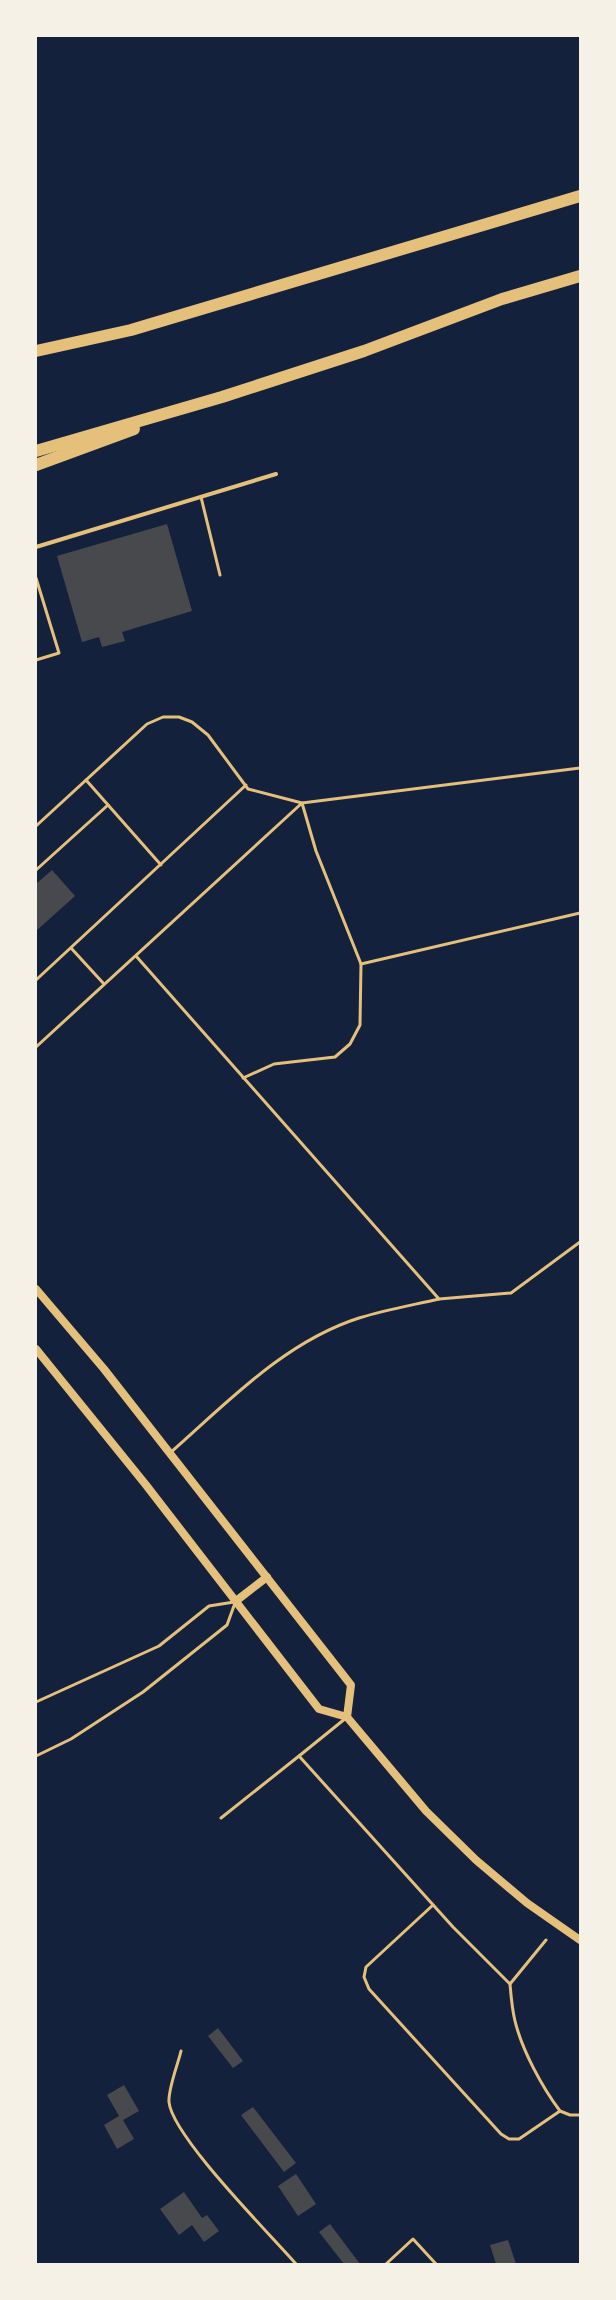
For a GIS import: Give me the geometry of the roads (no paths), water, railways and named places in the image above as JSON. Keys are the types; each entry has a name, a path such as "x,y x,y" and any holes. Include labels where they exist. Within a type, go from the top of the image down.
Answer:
{"highway":[{"path":"36,351 131,330 580,196"},
{"path":"36,451 222,397 364,352 502,299 580,276"},
{"path":"36,465 222,397"}],"main road":[{"path":"36,1288 104,1369 351,1685 347,1717"},
{"path":"36,1349 146,1485 319,1709 347,1717 426,1811 471,1854 527,1903 580,1940"},
{"path":"236,1601 267,1576"}],"street":[{"path":"36,547 276,474"}],"lane":[{"path":"201,497 220,575"},
{"path":"36,578 59,653 36,660"},
{"path":"36,826 147,724 162,717 179,718 192,722 208,735 248,789 302,803 580,768"},
{"path":"86,780 161,864"},
{"path":"36,980 246,785"},
{"path":"36,1047 302,803"},
{"path":"244,1078 274,1064 335,1057 350,1044 360,1025 361,964 316,852 302,803"},
{"path":"36,870 108,805"},
{"path":"361,964 580,913"},
{"path":"71,948 104,984"},
{"path":"136,956 439,1299"},
{"path":"170,1453 262,1372 310,1340 358,1318 439,1299 511,1293 580,1242"},
{"path":"36,1702 159,1646 209,1606 236,1601"},
{"path":"36,1756 70,1739 143,1692 227,1625 236,1601"},
{"path":"221,1818 347,1717"},
{"path":"298,1756 433,1905 510,1984 514,2019 519,2036 560,2111 570,2115 580,2115"},
{"path":"433,1905 366,1966 364,1977 369,1989 505,2136 514,2140 519,2139 560,2111"},
{"path":"510,1984 546,1940"},
{"path":"181,2051 169,2101 180,2130 206,2162 296,2264"},
{"path":"386,2264 413,2239 436,2264"}]}
